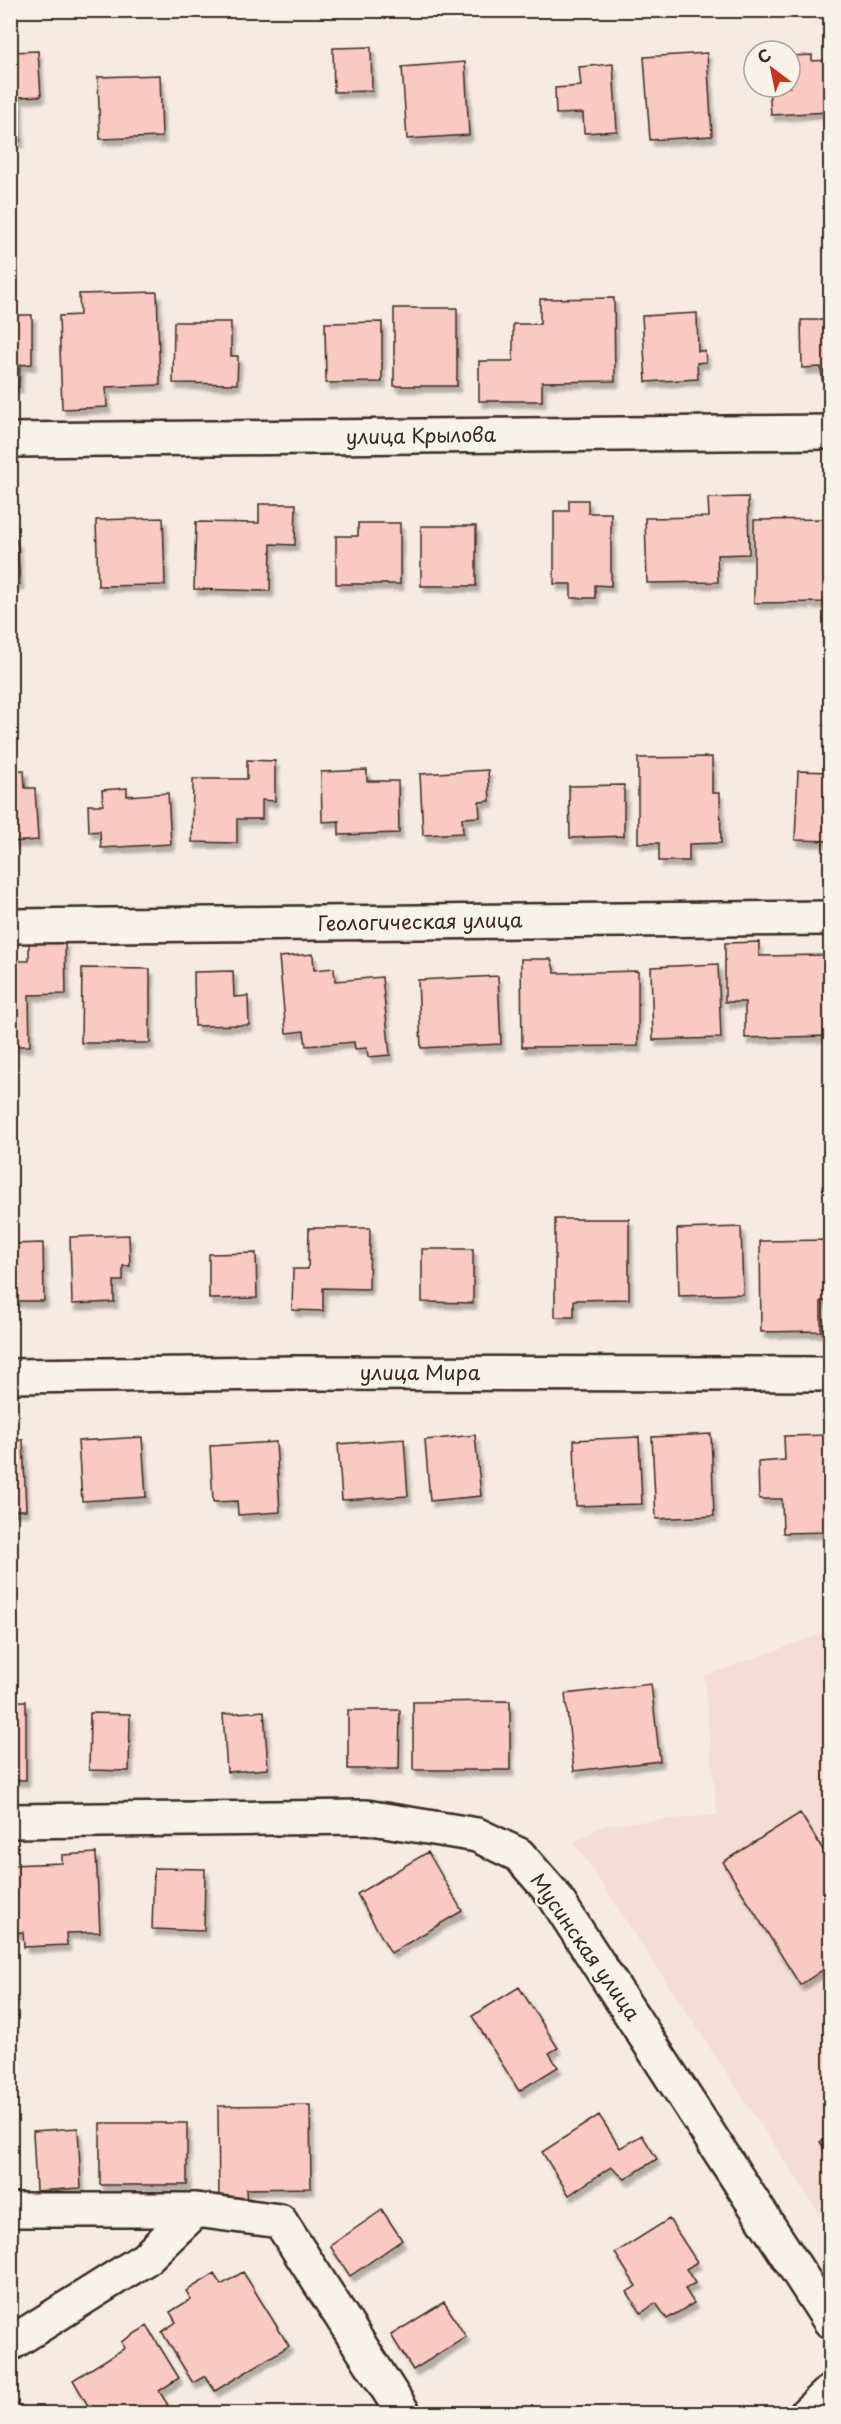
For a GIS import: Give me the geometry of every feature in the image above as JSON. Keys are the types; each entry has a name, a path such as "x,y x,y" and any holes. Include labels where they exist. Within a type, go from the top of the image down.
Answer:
{"street":[{"name":"улица Крылова","path":"10,440 831,432"},
{"name":"Геологическая улица","path":"10,926 831,918"},
{"name":"улица Мира","path":"10,1376 296,1373 831,1374"},
{"name":"Мусинская улица","path":"10,1821 366,1817 477,1835 519,1855 553,1894 831,2321"},
{"path":"10,2210 196,2210 280,2221 404,2414"},
{"path":"10,2344 145,2259 196,2210"},
{"path":"806,2414 831,2392"}],"shaded area":[{"path":"830,1631 830,2230 574,1842 604,1825 717,1815 704,1676"}],"building":[{"path":"371,47 372,91 334,92 333,48"},
{"path":"38,51 41,96 19,97 20,141 10,142 10,52"},
{"path":"707,53 712,136 650,140 644,57"},
{"path":"802,55 812,55 812,61 830,60 830,112 771,115 770,99 802,99"},
{"path":"465,62 469,135 407,139 402,67"},
{"path":"613,64 617,131 584,133 583,113 556,114 555,88 581,86 579,67"},
{"path":"160,75 162,137 100,139 98,77"},
{"path":"157,292 160,385 106,387 107,407 62,409 59,316 80,315 79,294"},
{"path":"614,298 615,381 542,382 542,401 479,401 479,361 513,361 513,324 540,324 540,299"},
{"path":"394,308 457,308 457,386 394,386"},
{"path":"697,313 698,351 705,351 706,362 697,363 698,379 646,382 642,316"},
{"path":"10,315 32,315 32,364 20,365 19,387 10,387"},
{"path":"801,320 830,320 830,380 822,380 821,367 802,368"},
{"path":"174,322 231,322 231,356 238,356 237,384 173,383"},
{"path":"382,322 382,382 326,383 325,323"},
{"path":"748,497 749,554 717,555 718,582 647,583 645,518 709,517 708,498"},
{"path":"569,500 588,500 588,513 611,513 611,586 595,585 595,598 571,598 571,584 554,584 554,511 569,511"},
{"path":"259,504 296,504 295,545 271,544 270,591 194,589 196,522 259,523"},
{"path":"163,518 165,585 98,586 96,520"},
{"path":"826,519 826,602 754,603 754,520"},
{"path":"358,523 400,523 400,584 336,584 336,536 358,536"},
{"path":"421,526 476,526 476,586 421,586"},
{"path":"17,540 20,584 10,585 10,541"},
{"path":"712,757 712,793 720,793 721,843 689,844 689,861 659,861 659,843 638,843 638,758"},
{"path":"247,760 275,761 275,801 262,800 262,819 237,819 237,843 192,842 193,779 247,779"},
{"path":"24,770 25,788 35,788 38,840 10,842 10,771"},
{"path":"367,770 367,781 398,781 399,833 339,835 339,821 322,822 321,772"},
{"path":"488,770 490,801 479,802 480,817 462,818 463,833 423,835 420,774"},
{"path":"798,771 830,772 830,841 795,840"},
{"path":"624,785 624,836 570,838 569,786"},
{"path":"127,788 127,796 168,793 171,844 101,848 100,831 89,832 88,805 103,805 102,790"},
{"path":"65,942 66,994 29,995 30,1046 10,1046 10,961 29,961 29,943"},
{"path":"759,942 759,956 827,955 827,946 830,946 830,1036 745,1038 745,1002 725,1002 725,943"},
{"path":"313,954 314,970 334,968 335,981 382,977 390,1055 368,1057 367,1048 355,1049 354,1042 306,1046 304,1031 286,1033 279,957"},
{"path":"521,959 551,959 555,973 638,971 638,1046 522,1047"},
{"path":"718,964 721,1038 653,1040 651,967"},
{"path":"82,968 150,969 150,1043 81,1043"},
{"path":"233,971 234,997 248,996 249,1025 195,1026 194,972"},
{"path":"498,976 501,1044 421,1048 418,980"},
{"path":"555,1219 629,1219 629,1299 574,1300 574,1317 555,1317"},
{"path":"741,1227 743,1294 679,1296 677,1229"},
{"path":"309,1228 370,1228 369,1289 323,1288 323,1311 292,1310 293,1269 308,1269"},
{"path":"129,1235 130,1266 123,1266 123,1281 114,1281 114,1302 72,1304 70,1237"},
{"path":"830,1240 830,1301 821,1301 821,1331 761,1332 760,1241"},
{"path":"43,1243 44,1301 10,1301 10,1244"},
{"path":"422,1249 473,1249 473,1303 422,1302"},
{"path":"256,1253 257,1298 209,1299 209,1254"},
{"path":"711,1434 714,1516 656,1519 652,1437"},
{"path":"475,1435 481,1496 430,1501 425,1440"},
{"path":"830,1435 830,1532 783,1533 782,1499 759,1499 758,1462 785,1460 784,1436"},
{"path":"142,1437 146,1497 82,1501 78,1441"},
{"path":"639,1437 642,1504 576,1506 574,1440"},
{"path":"404,1439 408,1496 342,1500 338,1444"},
{"path":"10,1440 23,1440 26,1510 10,1510"},
{"path":"276,1442 280,1512 238,1515 237,1501 213,1502 210,1446"},
{"path":"651,1684 660,1761 574,1771 565,1694"},
{"path":"10,1701 26,1701 26,1780 10,1780"},
{"path":"510,1701 510,1770 413,1770 413,1702"},
{"path":"348,1710 400,1710 399,1769 348,1769"},
{"path":"264,1711 268,1769 227,1772 223,1714"},
{"path":"90,1713 130,1714 129,1771 89,1770"},
{"path":"800,1813 830,1861 830,1965 800,1985 723,1862"},
{"path":"428,1852 462,1911 391,1953 357,1894"},
{"path":"96,1853 100,1932 66,1933 67,1945 24,1947 23,1932 10,1933 10,1865 62,1863 62,1855"},
{"path":"154,1868 205,1869 204,1931 152,1929"},
{"path":"519,1987 558,2048 549,2053 558,2067 519,2091 472,2016"},
{"path":"310,2105 311,2188 246,2189 247,2207 219,2207 218,2106"},
{"path":"599,2115 620,2148 642,2135 657,2159 625,2179 611,2167 569,2195 542,2152"},
{"path":"100,2123 187,2123 187,2185 100,2185"},
{"path":"78,2128 81,2188 36,2191 33,2131"},
{"path":"830,2135 830,2158 820,2142"},
{"path":"382,2210 402,2240 350,2276 330,2246"},
{"path":"669,2219 697,2262 686,2269 695,2283 685,2289 694,2303 667,2319 656,2303 641,2313 627,2292 636,2286 615,2253"},
{"path":"243,2272 289,2346 215,2391 205,2376 193,2383 162,2332 176,2322 170,2312 191,2299 186,2291 214,2274 221,2285"},
{"path":"444,2302 466,2337 413,2370 391,2335"},
{"path":"147,2326 179,2378 159,2391 168,2405 154,2414 93,2414 73,2380 125,2348 121,2342"}]}
